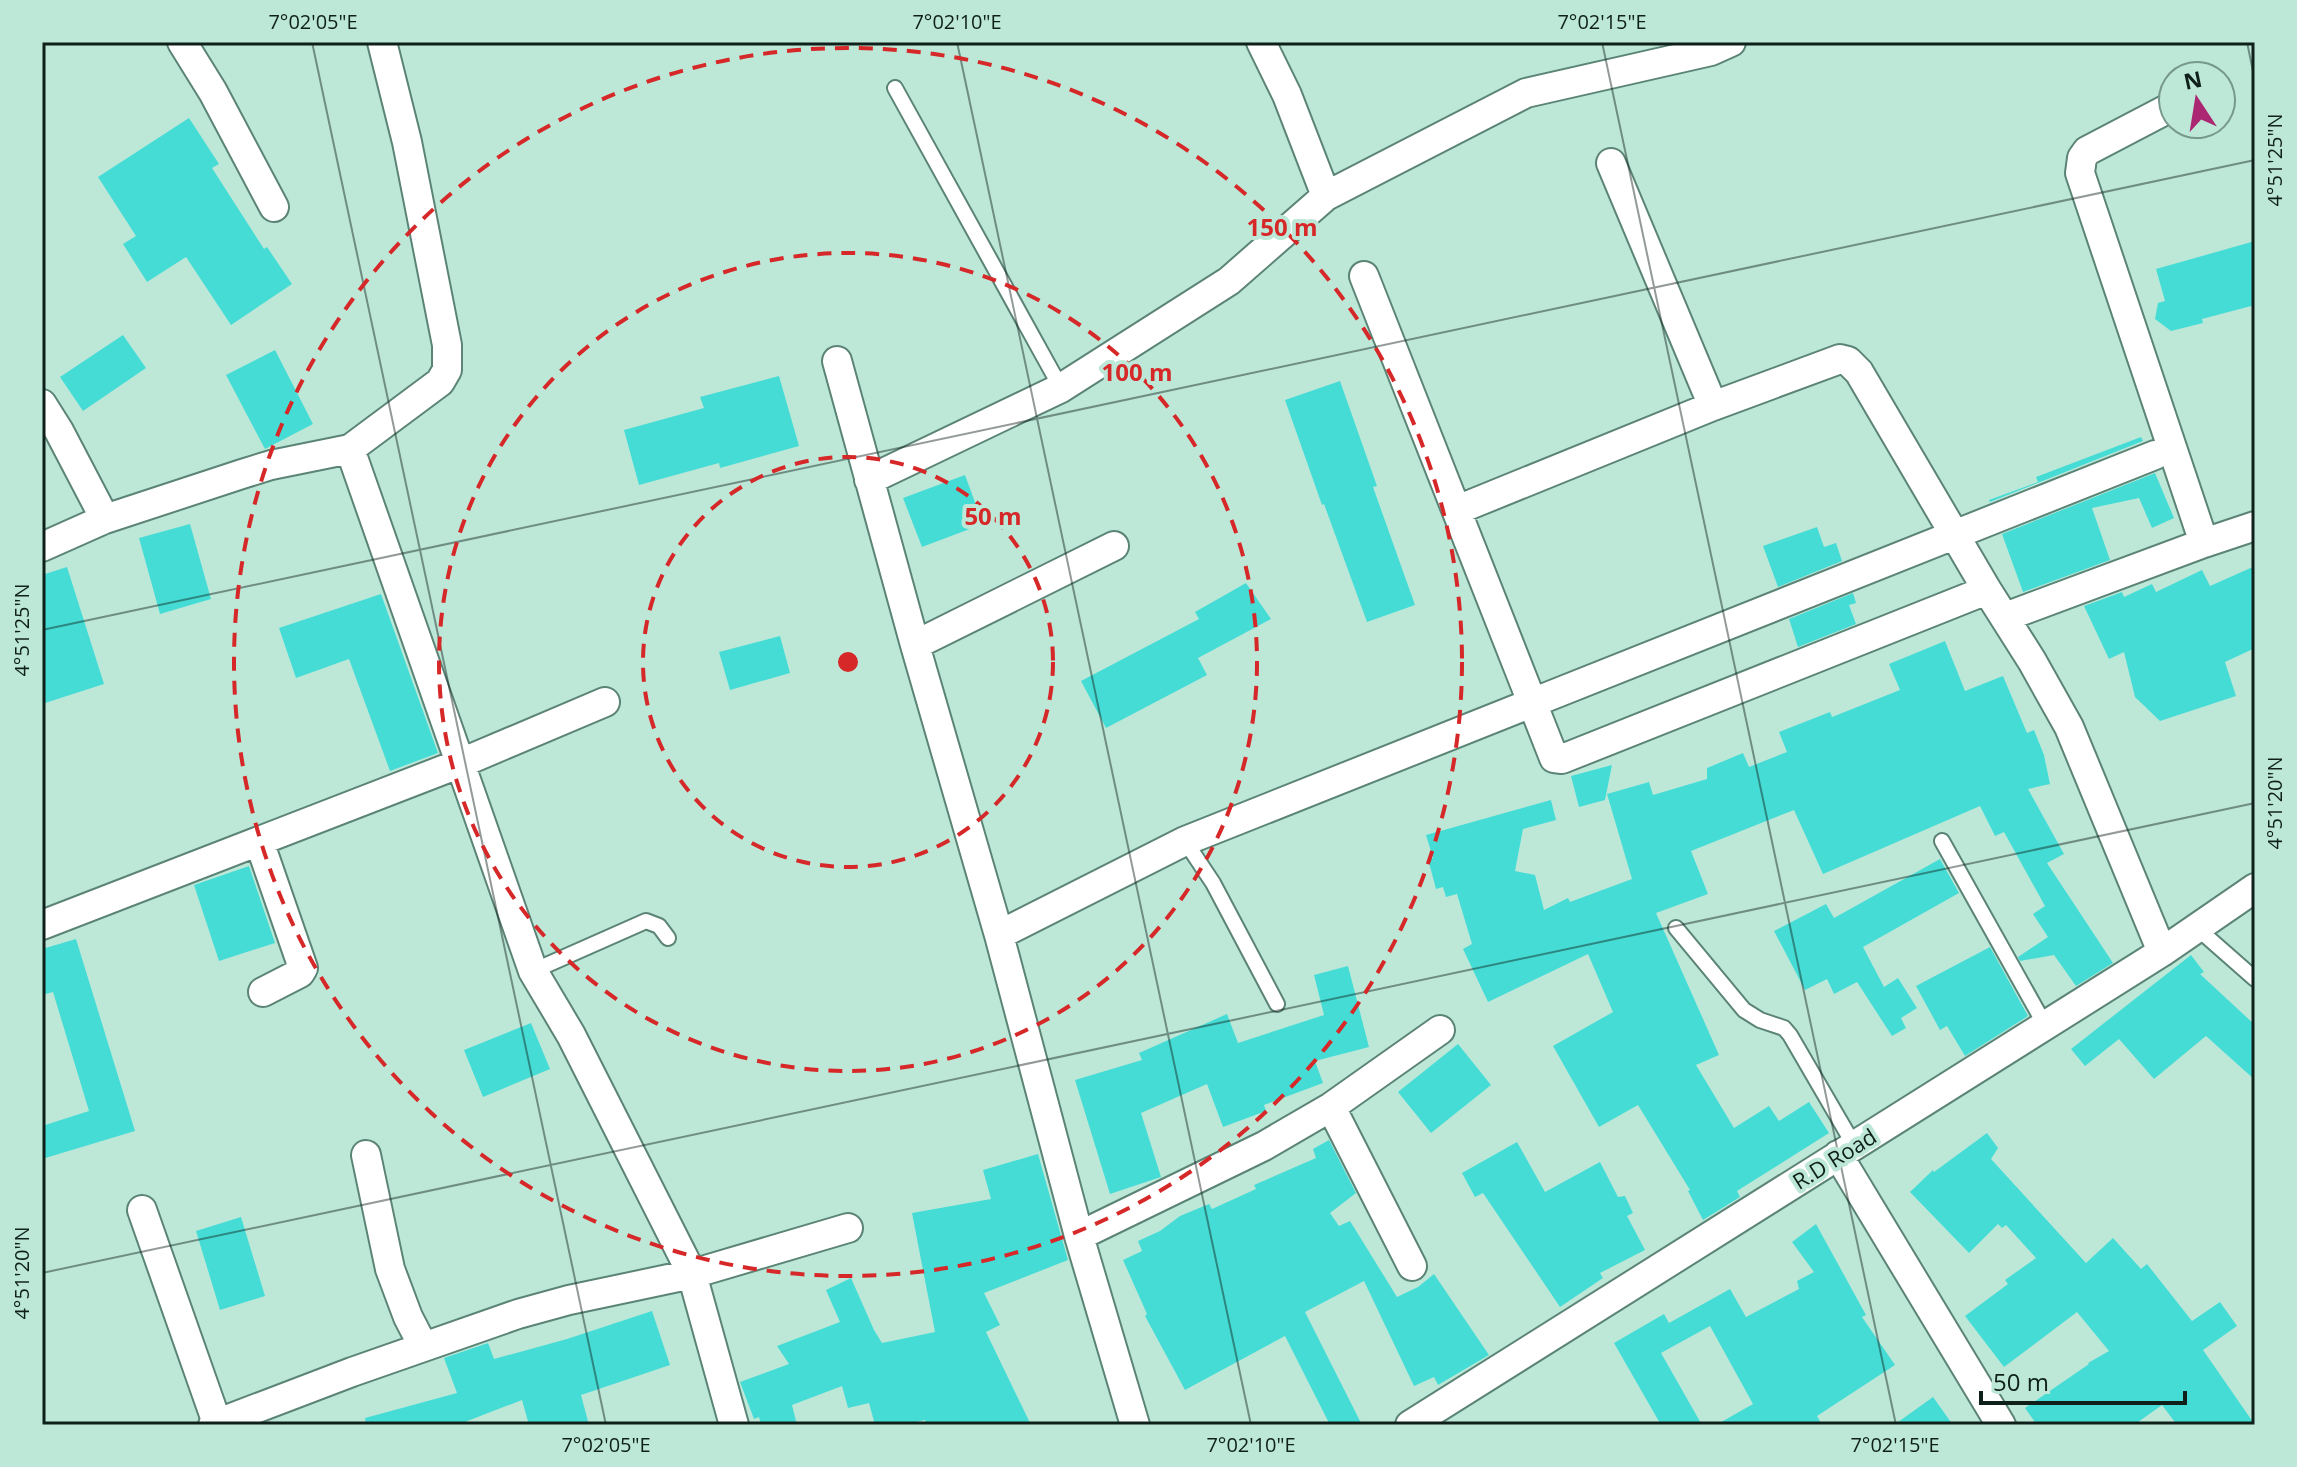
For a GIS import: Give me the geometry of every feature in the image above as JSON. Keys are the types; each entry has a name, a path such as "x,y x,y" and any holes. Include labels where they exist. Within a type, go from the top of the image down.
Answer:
{"street":[{"path":"182,42 213,92 274,207"},
{"path":"42,547 105,519 256,469 350,449 440,382 447,370 447,345 407,142 382,42"},
{"path":"1261,42 1287,95 1326,196"},
{"path":"869,480 1061,388 1229,281 1326,196 1526,93 1711,51 1731,42"},
{"path":"2157,114 2087,151 2082,158 2080,173 2204,543"},
{"path":"1611,163 1713,406"},
{"path":"1364,276 1554,758 1562,759 1987,590"},
{"path":"1457,510 1713,406 1840,359 1848,361 1859,372 2069,727 2162,952"},
{"path":"837,361 999,935 1079,1236 1135,1425"},
{"path":"42,404 105,519"},
{"path":"350,449 533,971 571,1035 692,1274 734,1425"},
{"path":"999,935 1185,841 2155,455"},
{"path":"2005,617 2255,526"},
{"path":"915,645 1114,546"},
{"path":"42,925 461,763 605,702"},
{"path":"259,841 303,968 300,973 263,992"},
{"name":"R.D Road","path":"1424,1421 2162,952 2255,888"},
{"path":"1079,1236 1224,1166 1331,1107 1440,1030"},
{"path":"1331,1107 1412,1266"},
{"path":"1846,1150 2001,1425"},
{"path":"366,1155 390,1269 423,1346"},
{"path":"142,1210 215,1424 518,1314 692,1274 848,1228"}],"lane":[{"path":"895,88 1061,388"},
{"path":"1185,841 1213,883 1277,1004"},
{"path":"1942,841 2045,1025"},
{"path":"533,971 646,921 659,926 668,938"},
{"path":"1676,928 1744,1010 1760,1020 1784,1028 1790,1035 1846,1150"},
{"path":"2197,928 2255,979"}],"building":[{"path":"189,118 219,164 212,168 264,249 267,247 292,284 231,325 186,257 147,282 123,244 136,236 98,177"},
{"path":"2255,241 2255,305 2171,331 2155,319 2158,303 2165,301 2156,269"},
{"path":"123,335 146,368 83,411 60,377"},
{"path":"275,350 313,424 265,449 226,375"},
{"path":"779,376 799,446 720,468 719,463 639,485 624,430 704,408 700,397"},
{"path":"1340,381 1415,605 1367,622 1285,400"},
{"path":"2141,437 2143,441 1990,502 1989,500 2038,482 2036,477"},
{"path":"2155,473 2174,518 2152,528 2139,498 2092,508 2110,560 2023,592 2002,534"},
{"path":"965,475 983,524 922,547 903,498"},
{"path":"190,524 211,599 160,614 139,538"},
{"path":"1817,527 1824,547 1836,543 1842,561 1778,587 1763,546"},
{"path":"2255,566 2255,648 2225,662 2236,696 2160,721 2135,697 2124,652 2109,659 2084,606 2122,592 2124,597 2152,584 2156,592 2202,570 2210,586"},
{"path":"67,567 104,684 42,704 42,575"},
{"path":"1246,583 1271,619 1198,658 1207,675 1106,728 1081,681 1199,619 1195,612"},
{"path":"1853,593 1856,603 1849,605 1856,624 1798,647 1789,619"},
{"path":"381,594 438,753 390,771 349,659 296,678 279,628"},
{"path":"780,636 790,673 730,690 719,652"},
{"path":"1945,641 1965,691 2003,676 2027,733 2034,730 2044,755 2050,784 2028,789 2064,854 2047,863 2113,963 2076,986 2054,955 2020,961 2018,957 2048,937 2033,914 2045,906 2004,832 1995,836 1980,806 1823,874 1794,810 1691,851 1708,894 1656,913 1719,1055 1696,1065 1734,1128 1769,1106 1779,1121 1809,1102 1829,1133 1737,1191 1740,1197 1703,1220 1690,1190 1638,1105 1599,1127 1553,1046 1613,1012 1588,954 1488,1002 1463,949 1472,944 1457,894 1446,897 1443,887 1436,889 1428,859 1433,858 1426,835 1551,800 1556,820 1523,829 1515,871 1535,875 1544,910 1568,898 1570,902 1632,879 1607,794 1649,782 1653,795 1707,779 1707,768 1743,753 1749,767 1787,752 1779,732 1830,712 1832,717 1900,690 1889,664"},
{"path":"1612,765 1605,800 1579,807 1571,776"},
{"path":"1940,859 1959,893 1863,947 1884,987 1898,978 1917,1008 1901,1018 1906,1028 1892,1036 1857,982 1834,994 1827,979 1805,990 1774,931 1826,904 1834,918"},
{"path":"249,866 275,943 219,961 194,885"},
{"path":"76,939 135,1131 42,1159 42,1126 89,1111 53,992 42,995 42,949"},
{"path":"1990,947 2028,1016 1965,1056 1947,1026 1940,1030 1916,986"},
{"path":"2191,955 2204,972 2200,974 2255,1025 2255,1080 2206,1036 2154,1079 2119,1039 2085,1066 2071,1049"},
{"path":"1348,966 1369,1047 1315,1061 1323,1083 1264,1105 1266,1111 1223,1127 1207,1084 1141,1113 1161,1177 1110,1194 1075,1080 1142,1060 1139,1053 1227,1014 1238,1043 1324,1015 1314,975"},
{"path":"531,1023 550,1069 483,1097 464,1050"},
{"path":"1458,1044 1491,1085 1431,1133 1398,1092"},
{"path":"1987,1133 1998,1148 1991,1159 2086,1263 2113,1238 2141,1269 2147,1264 2192,1321 2220,1302 2237,1326 2203,1350 2255,1425 2177,1425 2162,1405 2134,1425 2037,1425 2025,1408 2109,1351 2077,1312 2004,1367 1965,1316 2008,1284 2005,1280 2036,1258 2006,1225 2002,1228 1998,1224 1969,1253 1910,1192 1933,1170"},
{"path":"1329,1140 1356,1193 1330,1213 1339,1226 1350,1221 1397,1297 1418,1287 1434,1274 1489,1355 1438,1385 1434,1377 1414,1386 1364,1281 1305,1312 1362,1425 1330,1425 1285,1336 1185,1390 1145,1316 1147,1314 1123,1260 1142,1251 1138,1241 1160,1231 1180,1216 1209,1204 1212,1209 1256,1189 1254,1185 1316,1158 1313,1149"},
{"path":"1517,1142 1545,1192 1600,1162 1618,1197 1625,1196 1633,1213 1627,1216 1645,1250 1600,1273 1603,1278 1560,1307 1483,1193 1475,1197 1462,1173"},
{"path":"1038,1154 1068,1260 984,1293 1000,1325 986,1332 1031,1425 926,1425 925,1420 903,1425 875,1425 869,1403 848,1408 842,1386 792,1405 797,1425 761,1425 759,1417 754,1419 740,1382 789,1364 777,1346 840,1322 826,1290 851,1278 882,1343 935,1332 912,1213 991,1199 983,1170"},
{"path":"241,1217 265,1296 220,1310 196,1231"},
{"path":"1816,1224 1866,1315 1862,1317 1895,1365 1817,1416 1822,1425 1716,1425 1753,1404 1710,1326 1661,1353 1702,1425 1661,1425 1614,1343 1664,1314 1669,1323 1730,1289 1746,1317 1799,1289 1797,1281 1814,1272 1792,1242"},
{"path":"652,1311 670,1365 581,1395 589,1425 529,1425 522,1400 457,1425 366,1425 365,1418 457,1393 444,1358 488,1343 494,1359"},
{"path":"1933,1397 1953,1425 1894,1425"}]}
